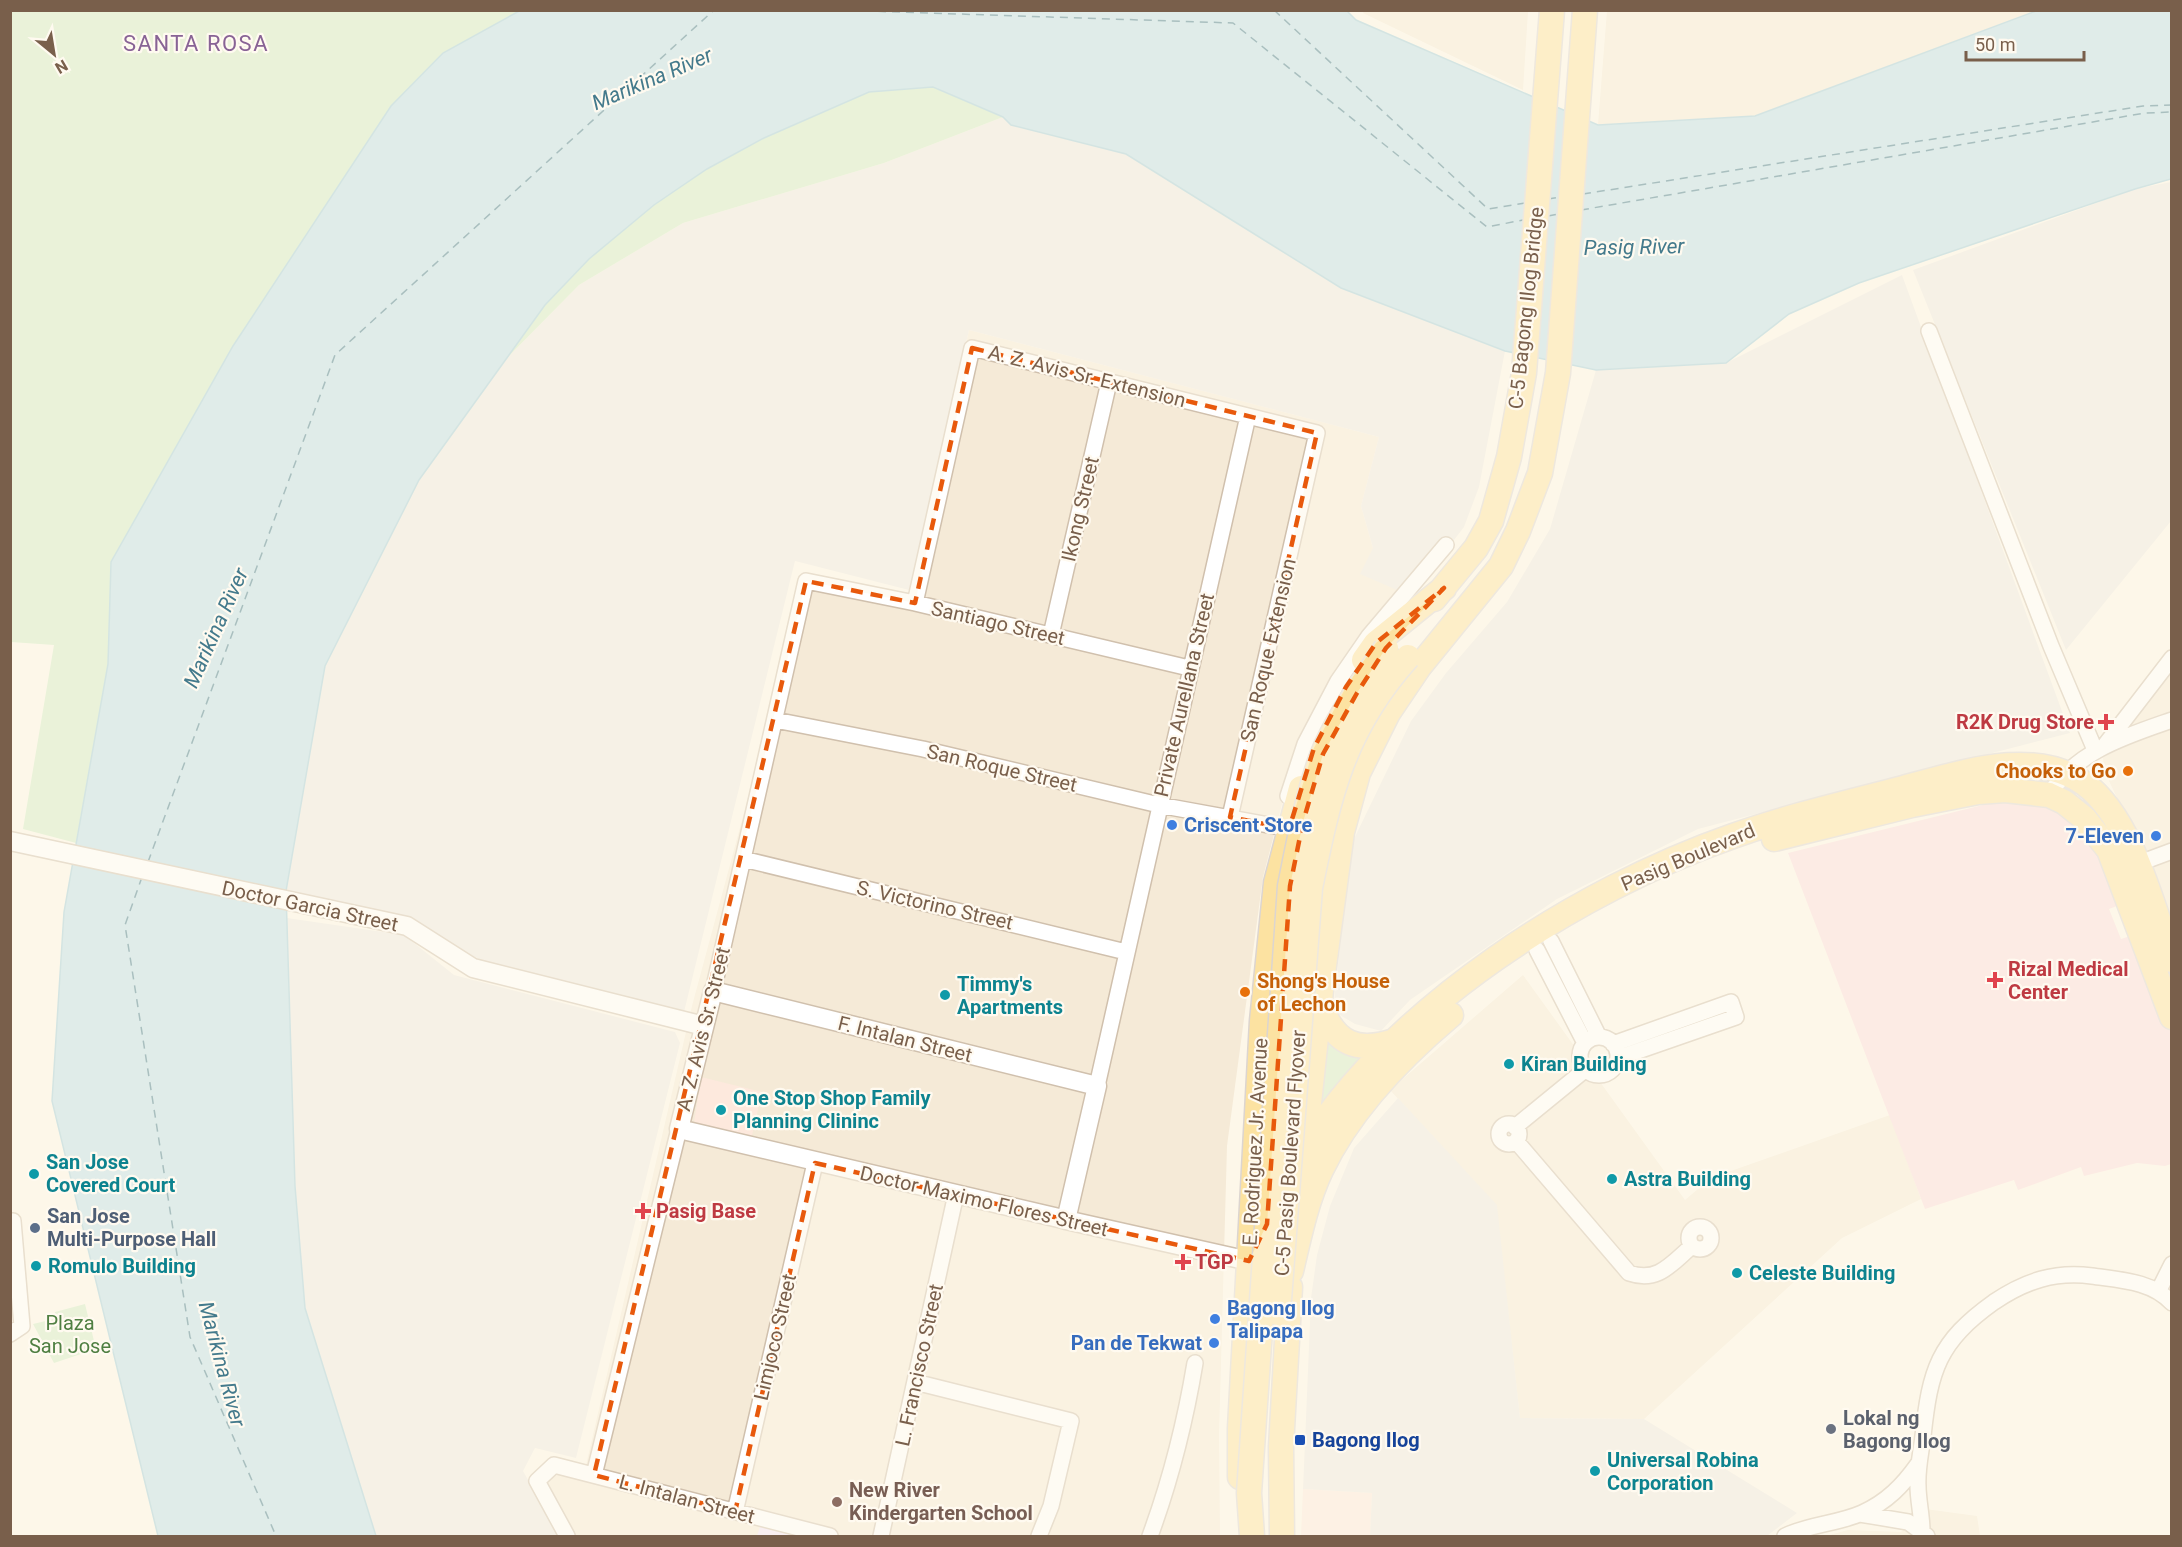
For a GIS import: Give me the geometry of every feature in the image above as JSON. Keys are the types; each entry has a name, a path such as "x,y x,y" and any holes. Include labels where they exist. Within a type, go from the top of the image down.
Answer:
{"main road":[{"name":"C-5 Bagong Ilog Bridge","path":"1444,588 1476,548 1491,521 1509,457 1524,373 1552,10"},
{"name":"C-5 Bagong Ilog Bridge","path":"1470,606 1501,566 1518,531 1540,473 1558,373 1585,10"},
{"name":"E. Rodriguez Jr. Avenue","path":"1241,1536 1240,1428 1262,1021 1276,883 1292,816 1314,748 1346,687 1376,643 1444,588"},
{"name":"C-5 Pasig Boulevard Flyover","path":"1252,1536 1250,1493 1290,886 1303,822 1323,754 1357,693 1386,648 1444,588"},
{"name":"C-5 Pasig Boulevard Flyover","path":"1267,1536 1264,1492 1310,888 1323,827 1340,763 1370,703 1408,657 1470,606"},
{"path":"1282,1536 1281,1447 1291,1271 1321,993 1342,832 1358,772 1388,713 1419,667 1470,606"},
{"name":"Pasig Boulevard","path":"1249,1261 1304,1151 1359,1077 1397,1040 1461,985 1546,926 1616,887 1699,848 1817,809 1976,771 2013,765 2041,766 2066,774 2084,783 2116,819 2137,864 2172,960"},
{"name":"Pasig Boulevard","path":"1291,1271 1312,1192 1329,1154 1350,1122 1388,1076 1428,1034 1473,996 1544,945 1625,898 1679,873 1781,836 1978,792 2006,790 2049,795 2064,802 2084,818 2109,849 2172,1017"},
{"path":"1321,993 1332,1029 1350,1043 1373,1046 1397,1040"}],"street":[{"path":"1929,331 2050,646 2100,747"},
{"name":"A. Z. Avis Sr. Extension","path":"915,603 972,348 1317,433"},
{"name":"Ikong Street","path":"1052,635 1110,382"},
{"name":"Private Aurellana Street","path":"1066,1220 1189,668 1248,416"},
{"name":"San Roque Extension","path":"1230,817 1317,433"},
{"path":"1262,1021 1256,1001 1270,884 1280,827 1305,744 1338,681 1369,636 1446,545"},
{"name":"Santiago Street","path":"806,581 915,603 1189,668"},
{"name":"A. Z. Avis Sr. Street","path":"594,1475 713,991 806,581"},
{"path":"2049,795 2066,774 2100,747 2172,658"},
{"name":"San Roque Street","path":"774,720 923,749 1159,805 1230,817"},
{"path":"2100,747 2172,720"},
{"path":"1230,817 1280,827"},
{"name":"Doctor Garcia Street","path":"13,842 407,926 472,968 704,1026"},
{"path":"2137,864 2172,851"},
{"name":"S. Victorino Street","path":"743,859 1126,952"},
{"path":"1544,945 1592,1040 1616,1051 1736,1017 1731,1002 1616,1051"},
{"name":"F. Intalan Street","path":"713,991 1097,1086"},
{"path":"1592,1040 1581,1056 1586,1069 1595,1074 1605,1074 1614,1068 1616,1051"},
{"path":"1586,1069 1516,1134 1629,1273 1643,1277 1656,1275 1692,1246"},
{"name":"Doctor Maximo Flores Street","path":"678,1129 815,1163 1291,1271"},
{"name":"Limjoco Street","path":"735,1512 815,1163"},
{"name":"L. Francisco Street","path":"881,1536 956,1194"},
{"path":"10,1334 22,1326 13,1221"},
{"path":"2159,1290 2172,1264"},
{"path":"1924,1534 1918,1488 1918,1464 1928,1389 1946,1348 1976,1315 2015,1288 2052,1275 2076,1274 2125,1280 2159,1290 2172,1303"},
{"path":"1150,1536 1168,1486 1184,1425 1195,1363"},
{"path":"915,1382 1071,1421 1051,1506 1039,1536"},
{"path":"1785,1536 1817,1524 1860,1514 1894,1493 1918,1464"},
{"name":"L. Intalan Street","path":"567,1536 537,1481 554,1465 830,1536"},
{"path":"1860,1514 1908,1522 1924,1534"}],"highlighted area":[{"path":"972,348 1317,433 1230,817 1289,829 1314,748 1346,687 1376,643 1444,588 1386,648 1357,693 1323,754 1303,822 1290,886 1267,1224 1249,1261 815,1163 735,1512 594,1475 806,581 915,603"}],"shaded area":[{"path":"1365,10 1528,11 1523,90 1363,13"},
{"path":"1607,11 2036,11 1755,116 1598,125"},
{"path":"1003,117 1011,125 1126,154 1341,288 1505,351 1479,487 1464,527 1411,596 1360,574 1373,548 1361,506 1379,437 969,330 909,590 795,561 684,1012 498,968 465,952 414,919 286,891 325,666 419,480 508,357 579,285 683,223 884,163"},
{"path":"2171,182 2171,521 2066,650 1913,270 2135,189"},
{"path":"1902,275 2070,733 1698,829 1557,899 1410,1000 1381,1031 1355,1024 1333,1011 1351,845 1411,721 1446,673 1507,602 1550,529 1596,370 1726,363"},
{"path":"969,330 1379,437 1361,506 1373,548 1411,596 1288,781 1263,877 1227,1146 1219,1435 1220,1536 569,1536 540,1484 557,1468 584,1474 692,1006 806,582 907,606"},
{"path":"2171,649 2171,932 2143,854 2104,770 2102,742"},
{"name":"Rizal Medical Center","path":"1999,801 2038,804 2055,811 2085,829 2125,903 2109,909 2121,939 2136,934 2171,1032 2171,1164 2165,1166 2137,1163 2084,1176 2081,1167 2018,1190 2014,1180 1925,1209 1788,853"},
{"path":"287,918 404,935 454,975 675,1032 680,1043 576,1458 535,1448 523,1471 560,1536 376,1536 305,1308 295,1186"},
{"path":"1523,975 1685,1200 1711,1178 1890,1115 1921,1199 1842,1238 1644,1419 1520,1418 1496,1205 1390,1090"},
{"path":"701,1077 762,1092 751,1140 702,1128 694,1123"},
{"name":"Universal Robina Corporation","path":"1398,1098 1497,1205 1520,1418 1644,1419 1797,1513 1767,1536 1370,1536 1372,1493 1303,1489 1311,1298 1317,1255 1330,1206 1354,1148"},
{"path":"1303,1489 1372,1493 1370,1536 1301,1536"},
{"path":"1925,1509 1977,1516 1980,1536 1826,1536 1848,1530 1901,1532"},
{"path":"761,1524 811,1536 757,1536"}],"green space":[{"path":"11,11 521,11 443,53 391,106 233,346 111,562 108,664 76,843 23,829 54,645 11,642"},
{"path":"933,87 1003,117 884,163 683,223 579,285 508,357 545,305 589,259 654,205 707,169 764,138 869,92"},
{"path":"1326,1041 1338,1051 1365,1058 1321,1115"},
{"name":"Plaza San Jose","path":"85,1304 96,1349 54,1363 33,1324 54,1319 55,1312"}],"water":[{"path":"521,10 1347,11 1356,20 1598,125 1755,116 2036,11 2171,11 2171,179 2135,189 1859,283 1789,314 1726,363 1596,370 1505,351 1341,288 1126,154 1011,125 1003,117 933,87 869,92 764,138 707,169 654,205 589,259 545,305 419,480 325,666 286,891 295,1186 305,1308 376,1536 158,1536 52,1101 64,912 108,664 111,562 233,346 391,106 443,53"}],"ferry route":[{"path":"148,862 335,355 714,10"},
{"path":"836,10 1233,23 1487,227 1523,220"},
{"path":"1274,10 1488,209 1525,203"},
{"path":"1583,194 2143,106 2172,105"},
{"path":"1581,210 2145,113 2172,112"},
{"path":"1548,199 1561,197"},
{"path":"1548,216 1558,214"},
{"path":"142,877 125,925 190,1337 276,1536"}],"place":[{"name":"R2K Drug Store","path":"2106,722"},
{"name":"Chooks to Go","path":"2128,771"},
{"name":"Criscent Store","path":"1172,825"},
{"name":"7-Eleven","path":"2156,836"},
{"name":"Rizal Medical Center","path":"1995,980"},
{"name":"Shong's House of Lechon","path":"1245,992"},
{"name":"Timmy's Apartments","path":"945,995"},
{"name":"Kiran Building","path":"1509,1064"},
{"name":"One Stop Shop Family Planning Clininc","path":"721,1110"},
{"name":"San Jose Covered Court","path":"34,1174"},
{"name":"Astra Building","path":"1612,1179"},
{"name":"Pasig Base","path":"643,1211"},
{"name":"San Jose Multi-Purpose Hall","path":"35,1228"},
{"name":"TGP","path":"1183,1262"},
{"name":"Romulo Building","path":"36,1266"},
{"name":"Celeste Building","path":"1737,1273"},
{"name":"Bagong Ilog Talipapa","path":"1215,1319"},
{"name":"Pan de Tekwat","path":"1214,1343"},
{"name":"Lokal ng Bagong Ilog","path":"1831,1429"},
{"name":"Bagong Ilog","path":"1300,1440"},
{"name":"Universal Robina Corporation","path":"1595,1471"},
{"name":"New River Kindergarten School","path":"837,1502"}],"district":[{"name":"SANTA ROSA","path":"196,43"}],"water label":[{"name":"Marikina River","path":"652,79"},
{"name":"Pasig River","path":"1634,247"},
{"name":"Marikina River","path":"216,628"},
{"name":"Marikina River","path":"222,1364"}]}
